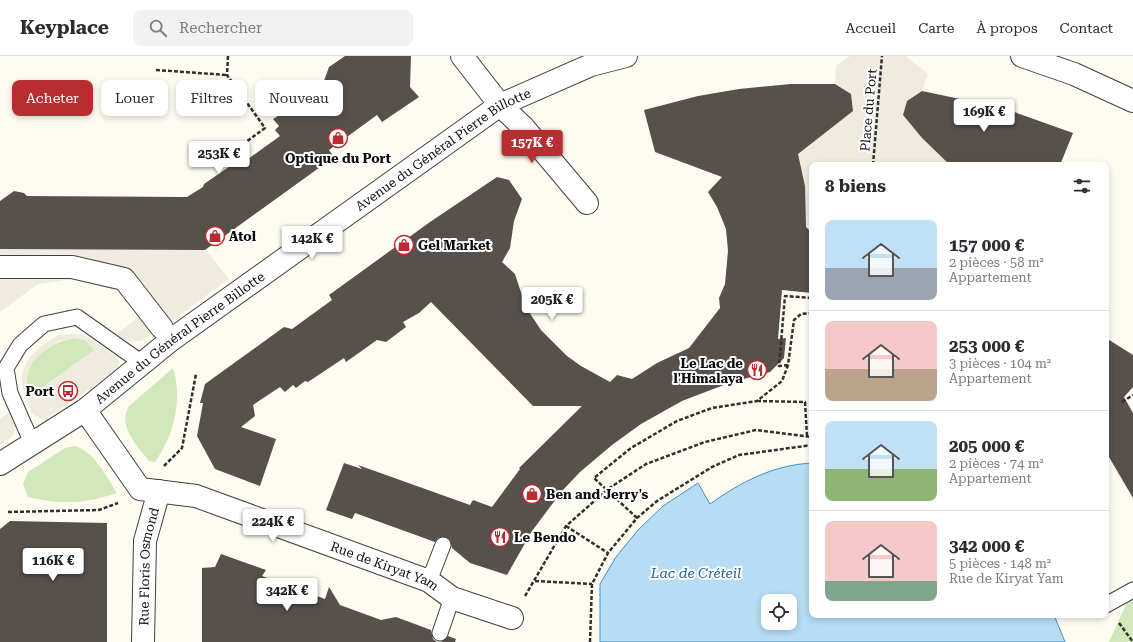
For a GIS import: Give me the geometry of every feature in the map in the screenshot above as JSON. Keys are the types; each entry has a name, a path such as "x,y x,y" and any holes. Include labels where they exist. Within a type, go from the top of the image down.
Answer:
{"street":[{"path":"462,56 500,105 524,128 587,202"},
{"name":"Avenue du Général Pierre Billotte","path":"0,464 32,442 85,410 171,340 500,105 590,65 626,56"},
{"path":"1022,56 1074,74 1133,101"},
{"path":"0,268 72,267 124,279 162,328"},
{"name":"Rue de Kiryat Yam","path":"85,410 140,489 196,496 429,581 452,598 512,618"},
{"name":"Rue Floris Osmond","path":"143,642 145,541 159,491"}],"lane":[{"path":"32,442 10,393 6,368 20,345 44,324 77,317 142,363"},
{"path":"429,581 443,545"},
{"path":"1109,603 1133,590"},
{"path":"440,633 452,598"}],"path":[{"path":"228,56 228,75 266,128 235,150"},
{"name":"Place du Port","path":"873,162 882,56"},
{"path":"156,70 228,75"},
{"path":"788,365 779,366 785,296 809,298"},
{"path":"757,401 782,381 788,365 794,320 801,314 809,313"},
{"path":"160,470 182,448 196,374"},
{"path":"1122,402 1133,395"},
{"path":"512,618 566,526 608,489 646,464 705,442 756,430 807,436 805,402 757,401 712,408 677,421 631,448 594,478 608,489 637,518"},
{"path":"590,642 592,584 608,553 637,518 657,501 712,467 740,455 809,445"},
{"path":"8,512 99,510 125,500"},
{"path":"566,526 608,553"},
{"path":"534,580 592,584"}],"green space":[{"path":"73,338 85,340 95,350 32,395 28,389 27,378 32,363 43,351 57,343"},
{"path":"173,368 176,380 177,405 172,429 162,452 155,462 149,461 130,435 125,420 126,413 129,406"},
{"path":"75,446 82,449 94,459 117,493 105,497 73,502 40,500 28,497 23,484 28,472 65,448"},
{"path":"1133,589 1133,642 1109,642"}],"shaded area":[{"path":"850,56 906,56 928,74 922,91 907,101 903,115 922,138 938,153 945,153 952,162 809,162 809,230 803,225 805,186 800,164 790,159 853,111 851,94 835,84 836,66"},
{"path":"0,249 206,250 229,279 162,328 141,341 129,341 121,338 118,333 141,315 122,292 73,279 38,284 0,312"},
{"path":"58,335 85,335 118,358 119,365 114,372 46,419 40,419 32,413 29,406 22,385 22,374 28,359 41,346","holes":["73,338 85,340 94,350 32,395 26,383 29,366 45,350 59,341"]},
{"path":"9,412 16,425 13,436 0,445 0,419"}],"water":[{"name":"Lac de Créteil","path":"809,463 809,618 1055,618 1065,642 600,642 600,584 616,557 638,530 663,506 698,483 710,504 746,482 771,471 798,464"}],"building":[{"path":"345,56 411,56 410,87 419,97 382,122 377,115 329,150 334,157 205,250 0,249 0,201 14,191 24,193 27,196 187,197 239,160 241,164 280,136 275,130 279,126 273,119 278,116 343,116 343,80 324,80 329,67"},
{"path":"791,84 835,84 851,94 853,111 798,154 805,186 806,227 809,230 809,293 782,290 778,339 786,338 784,358 770,372 729,383 682,401 641,424 612,445 580,472 562,491 532,531 507,575 470,563 452,548 450,540 446,537 438,538 435,542 355,513 352,519 326,510 344,463 362,469 358,465 470,505 473,500 492,507 520,469 519,468 582,406 533,406 431,302 419,313 403,322 406,327 386,342 377,340 346,362 344,358 308,382 305,381 296,388 293,385 285,392 280,387 253,405 255,416 241,427 276,439 260,486 215,469 197,436 203,403 200,403 205,384 284,327 292,329 332,300 329,295 430,222 497,177 509,180 522,199 514,221 510,248 502,262 515,274 526,308 541,330 567,356 581,366 610,382 617,375 632,379 657,363 689,348 720,308 719,298 725,284 728,251 726,229 717,207 708,192 722,177 655,152 644,110 698,96 739,89"},
{"path":"922,91 1003,108 1073,133 1061,162 947,162 922,138 903,115 907,101"},
{"path":"1109,340 1133,355 1133,387 1124,397 1133,413 1133,498 1109,457"},
{"path":"10,521 107,523 107,642 0,642 0,529"},
{"path":"221,554 266,570 262,576 325,599 329,587 340,605 381,620 396,617 431,630 433,639 437,642 202,642 202,568 215,567"},
{"path":"448,636 456,639 455,642 442,642"}],"place":[{"name":"Optique du Port","path":"338,138"},
{"name":"Atol","path":"215,236"},
{"name":"Gel Market","path":"404,245"},
{"name":"Le Lac de l'Himalaya","path":"757,370"},
{"name":"Port","path":"68,391"},
{"name":"Ben and Jerry's","path":"532,494"},
{"name":"Le Bendo","path":"500,537"}]}
